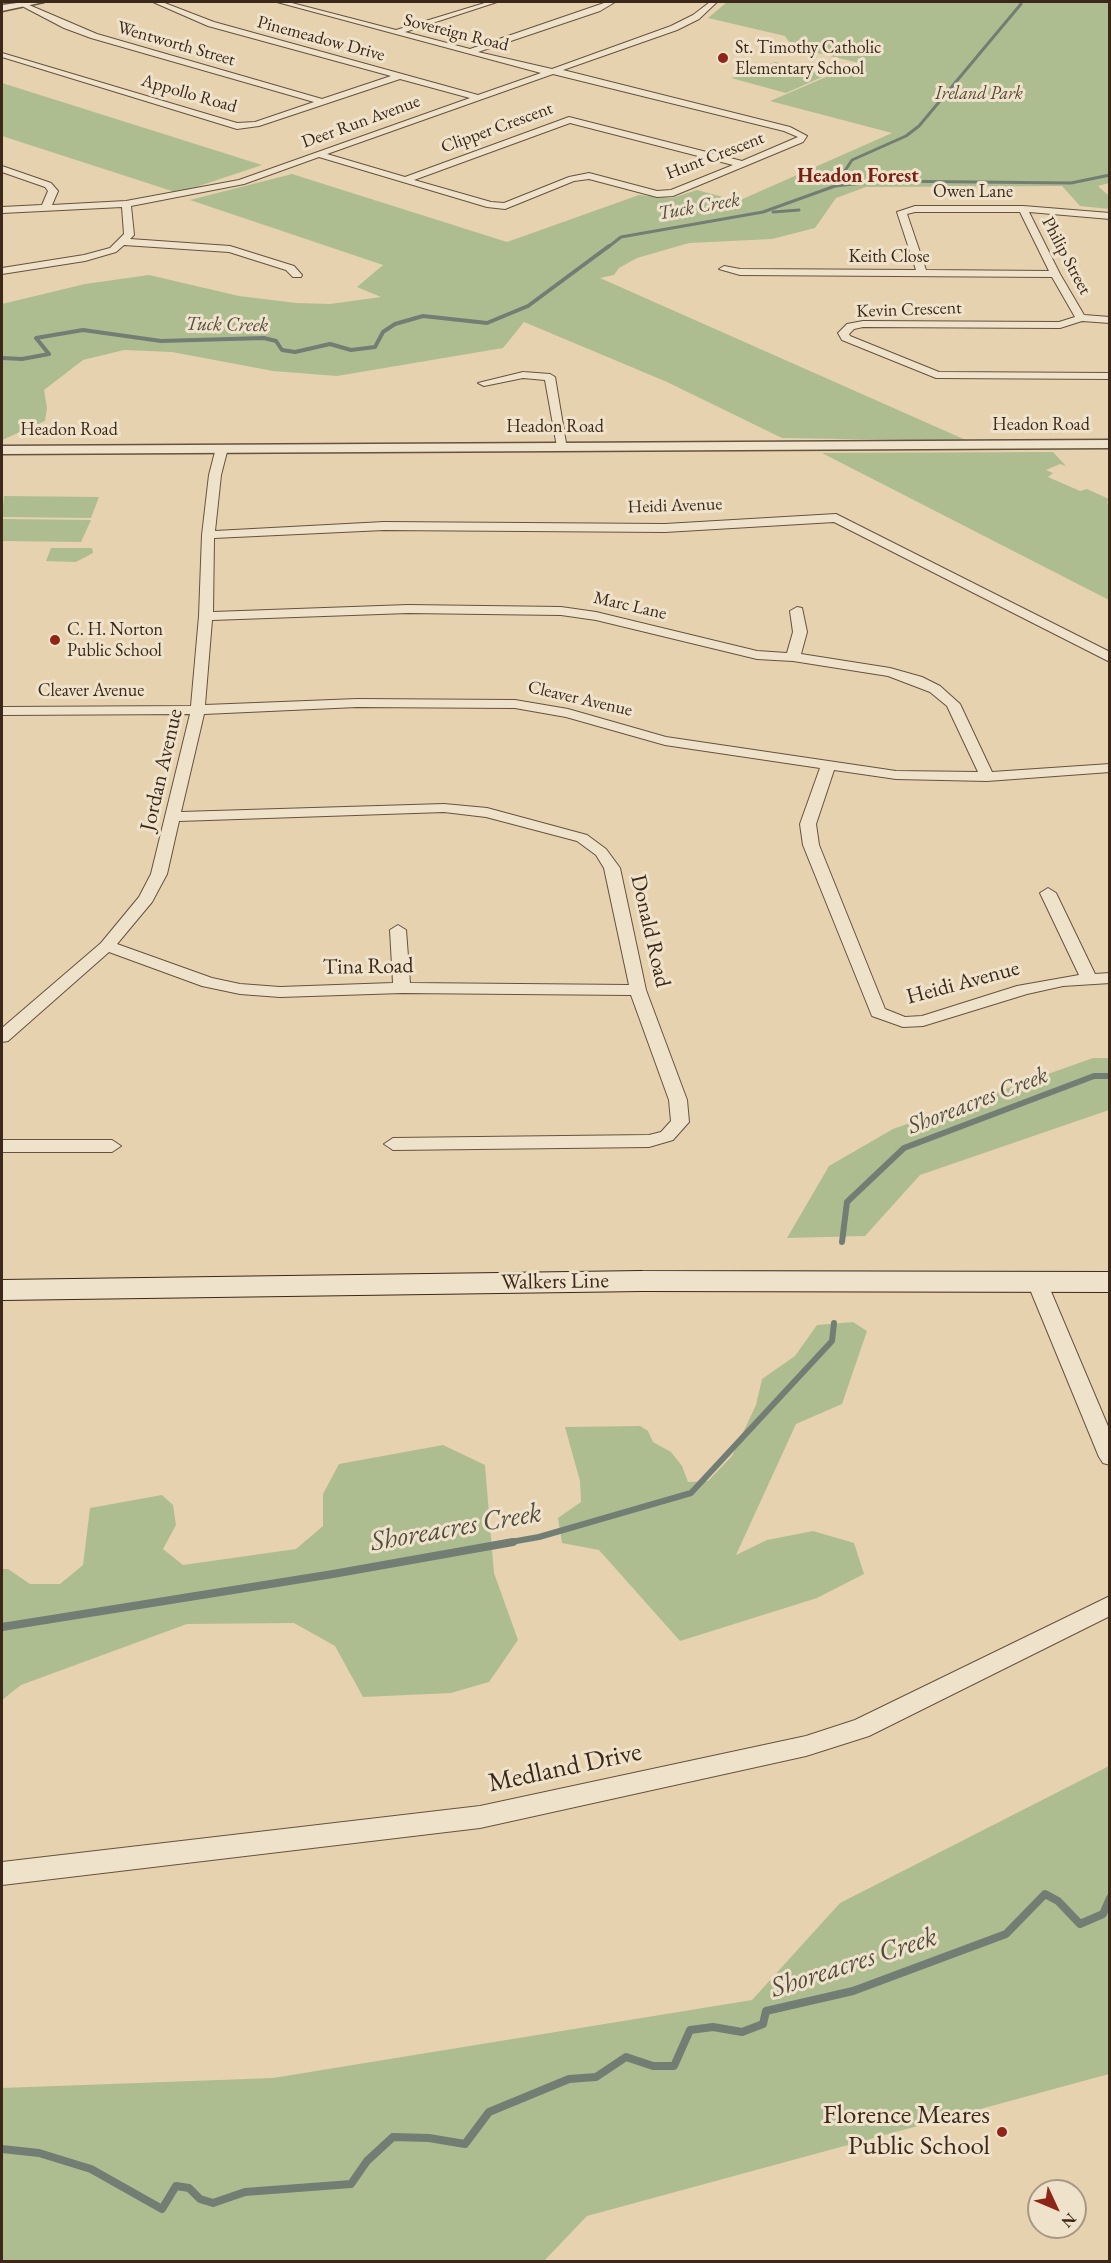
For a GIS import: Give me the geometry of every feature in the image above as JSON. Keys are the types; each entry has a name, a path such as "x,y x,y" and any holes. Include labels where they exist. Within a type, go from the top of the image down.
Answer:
{"main road":[{"name":"Walkers Line","path":"2,1290 642,1281 1110,1281"}],"street":[{"path":"2,8 39,2"},
{"name":"Pinemeadow Drive","path":"157,2 211,24 480,98"},
{"name":"Sovereign Road","path":"281,2 470,52 554,71"},
{"path":"396,33 494,2"},
{"path":"470,52 612,2"},
{"name":"Deer Run Avenue","path":"2,210 126,204 232,184 320,155 679,26 696,17 714,2"},
{"name":"Wentworth Street","path":"25,4 67,26 94,36 323,102"},
{"name":"Appollo Road","path":"2,55 237,126 256,124 400,76"},
{"name":"Hunt Crescent","path":"320,155 490,205 505,206 572,179 589,176 657,194 673,193 800,140 802,136 764,123 554,71"},
{"name":"Clipper Crescent","path":"405,180 568,120 742,164"},
{"path":"2,169 48,185 53,191 46,208"},
{"path":"2,271 85,258 112,250 124,242 129,235 126,204"},
{"name":"Owen Lane","path":"922,274 902,212 915,209 1023,209 1110,216"},
{"name":"Philip Street","path":"1023,209 1055,274 1081,318"},
{"path":"124,242 230,249 290,268 297,275"},
{"name":"Keith Close","path":"724,269 740,272 1055,274"},
{"name":"Kevin Crescent","path":"1110,320 1081,318 1060,325 863,324 851,326 843,333 846,338 948,377 1110,376"},
{"path":"484,384 523,375 550,377 563,447"},
{"name":"Headon Road","path":"2,450 1110,444"},
{"name":"Jordan Avenue","path":"2,1037 107,945 146,899 159,874 198,710 206,616 208,535 215,475 222,448"},
{"name":"Heidi Avenue","path":"208,535 384,526 665,528 836,518 1110,658"},
{"name":"Marc Lane","path":"206,616 408,609 561,611 596,616 757,655 793,657 890,672 917,680 935,689 953,704 987,777"},
{"path":"793,657 800,632 796,611"},
{"name":"Cleaver Avenue","path":"2,711 198,710 357,703 514,704 568,713 665,741 896,775 987,777 1110,768"},
{"name":"Heidi Avenue","path":"829,764 808,824 811,845 878,1012 903,1022 922,1021 1023,990 1089,978 1110,978"},
{"name":"Donald Road","path":"174,817 444,808 487,813 582,838 601,852 612,868 638,990 678,1100 680,1122 667,1136 650,1141 393,1144"},
{"path":"1048,893 1089,978"},
{"path":"398,930 402,988"},
{"name":"Tina Road","path":"107,945 208,982 240,989 280,992 402,988 638,990"},
{"path":"2,1146 112,1146"},
{"path":"1037,1282 1110,1456"},
{"name":"Medland Drive","path":"2,1874 480,1817 806,1746 861,1729 1110,1605"}],"green space":[{"name":"Ireland Park","path":"727,2 1109,2 1109,183 1098,186 1109,196 1109,209 1080,206 1062,186 866,187 836,198 815,228 772,239 689,243 637,258 619,268 614,275 600,278 968,441 782,438 667,382 524,322 503,348 337,376 273,371 172,352 124,350 83,360 44,390 47,408 45,421 2,440 2,304 85,284 149,275 239,296 296,303 330,304 381,297 357,287 383,265 190,200 292,174 507,242 639,195 672,198 697,190 738,201 892,133 770,101 859,63 793,47 785,36 708,18"},
{"path":"775,62 831,73 786,93 731,78 769,68 764,66"},
{"path":"2,83 262,165 178,193 2,136"},
{"path":"1053,452 1066,466 1060,464 1046,470 1053,473 1048,477 1080,491 1087,489 1109,499 1107,503 1110,505 1109,600 822,453"},
{"path":"4,496 99,497 91,518 2,517"},
{"path":"2,519 91,520 81,542 2,541"},
{"path":"51,548 92,548 93,553 76,562 46,561"},
{"path":"1093,1058 1109,1058 1109,1110 920,1175 865,1236 787,1238 829,1166 893,1129"},
{"path":"853,1322 867,1331 842,1404 796,1424 736,1555 767,1540 813,1531 854,1543 864,1574 817,1598 680,1641 599,1550 562,1543 558,1518 581,1502 580,1481 565,1427 640,1426 648,1431 653,1442 671,1452 682,1466 688,1482 708,1481 732,1456 756,1405 762,1379 795,1356 817,1325"},
{"path":"443,1445 485,1465 494,1573 518,1640 489,1682 451,1693 363,1697 335,1646 294,1623 187,1624 21,1685 2,1700 2,1569 8,1569 30,1584 60,1584 83,1565 90,1508 162,1495 173,1505 176,1525 163,1549 183,1565 296,1549 323,1526 323,1494 339,1464"},
{"path":"1109,1766 1109,2074 587,2216 544,2261 2,2261 2,2088 273,2078 752,2000 840,1903"}],"waterway":[{"name":"Tuck Creek","path":"835,186 852,160 906,136 919,126 1021,4"},
{"name":"Tuck Creek","path":"835,186 882,181 1071,183 1110,175"},
{"name":"Tuck Creek","path":"607,248 621,237 763,212 835,186"},
{"name":"Tuck Creek","path":"773,212 799,210"},
{"name":"Tuck Creek","path":"2,358 22,359 49,354 36,338 83,330 161,341 264,338 276,341 282,350 295,352 330,344 351,350 375,347 383,332 395,324 423,316 487,323 528,306 609,246"},
{"name":"Shoreacres Creek","path":"842,1242 847,1202 904,1148 1094,1076 1110,1076"},
{"name":"Shoreacres Creek","path":"505,1543 539,1537 691,1493 832,1341 834,1323"},
{"name":"Shoreacres Creek","path":"2,1627 333,1574 513,1542"},
{"name":"Shoreacres Creek","path":"2,2149 39,2153 91,2169 162,2209 176,2186 189,2188 200,2199 213,2203 245,2192 351,2184 367,2161 393,2137 429,2138 465,2144 489,2112 569,2079 596,2077 626,2057 653,2066 674,2066 690,2030 713,2027 742,2032 763,2024 766,2011 853,1991 1006,1934 1045,1894 1058,1901 1080,1924 1103,1914 1110,1898"}],"place":[{"name":"St. Timothy Catholic Elementary School","path":"723,58"},
{"name":"C. H. Norton Public School","path":"55,640"},
{"name":"Florence Meares Public School","path":"1002,2132"}],"district":[{"name":"Headon Forest","path":"858,177"}]}
